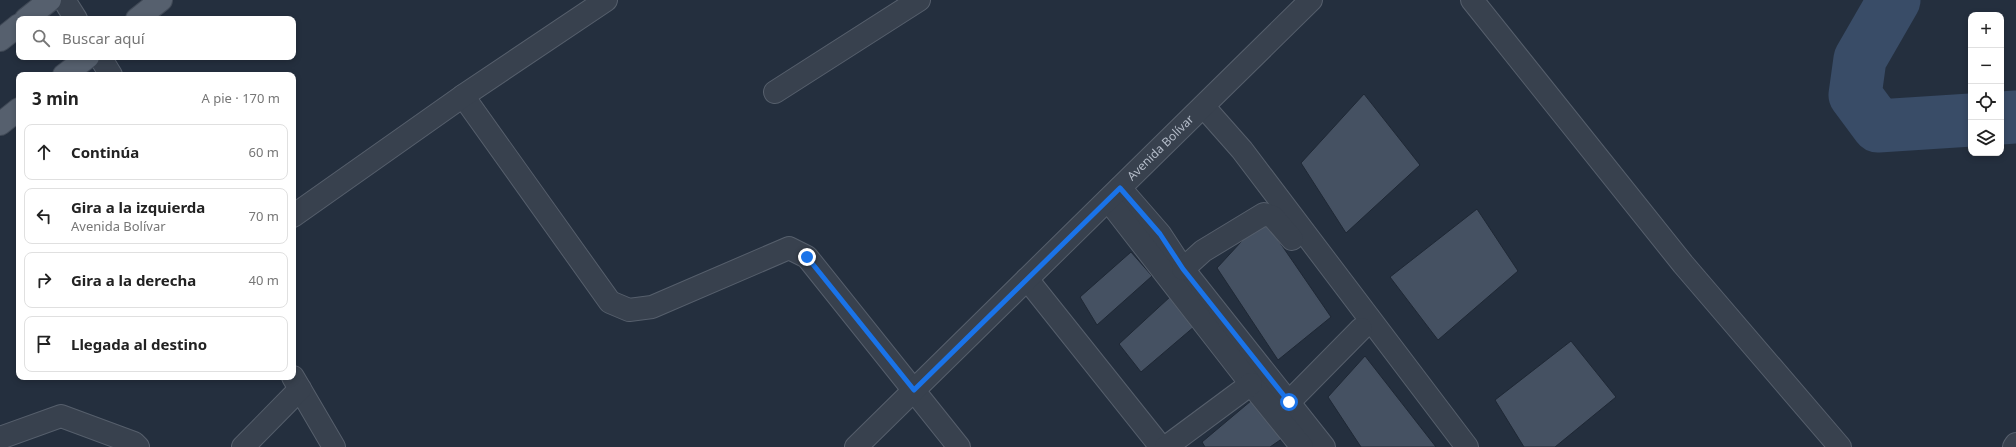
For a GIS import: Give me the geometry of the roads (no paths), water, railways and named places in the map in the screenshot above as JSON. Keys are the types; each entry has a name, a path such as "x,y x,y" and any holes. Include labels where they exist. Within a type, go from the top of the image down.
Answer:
{"main road":[{"path":"30,16 50,0"},
{"path":"141,16 161,0"},
{"path":"0,40 16,27"},
{"path":"68,72 84,60"},
{"path":"0,124 16,111"}],"street":[{"path":"64,0 74,16"},
{"path":"296,214 463,96 606,0"},
{"path":"775,92 919,0"},
{"name":"Avenida Bolívar","path":"856,447 1204,107 1311,0"},
{"path":"1472,0 1683,264 1840,447"},
{"path":"102,60 109,72"},
{"path":"463,96 610,302 629,310 652,307 789,248 807,257 959,447"},
{"path":"1204,107 1242,150 1468,447"},
{"path":"1114,194 1160,234 1183,269 1324,447"},
{"path":"1114,194 1251,384 1302,447"},
{"path":"1183,269 1203,252 1264,214 1268,214 1273,217 1307,257 1453,447"},
{"path":"1027,279 1161,447"},
{"path":"1289,402 1361,329"},
{"path":"243,447 297,383 334,447"},
{"path":"1166,447 1251,384"},
{"path":"0,438 61,416 134,443 138,447"}],"waterway":[{"path":"1894,0 1860,59 1855,95 1878,126 1968,120"},
{"path":"2004,118 2016,117"}]}
